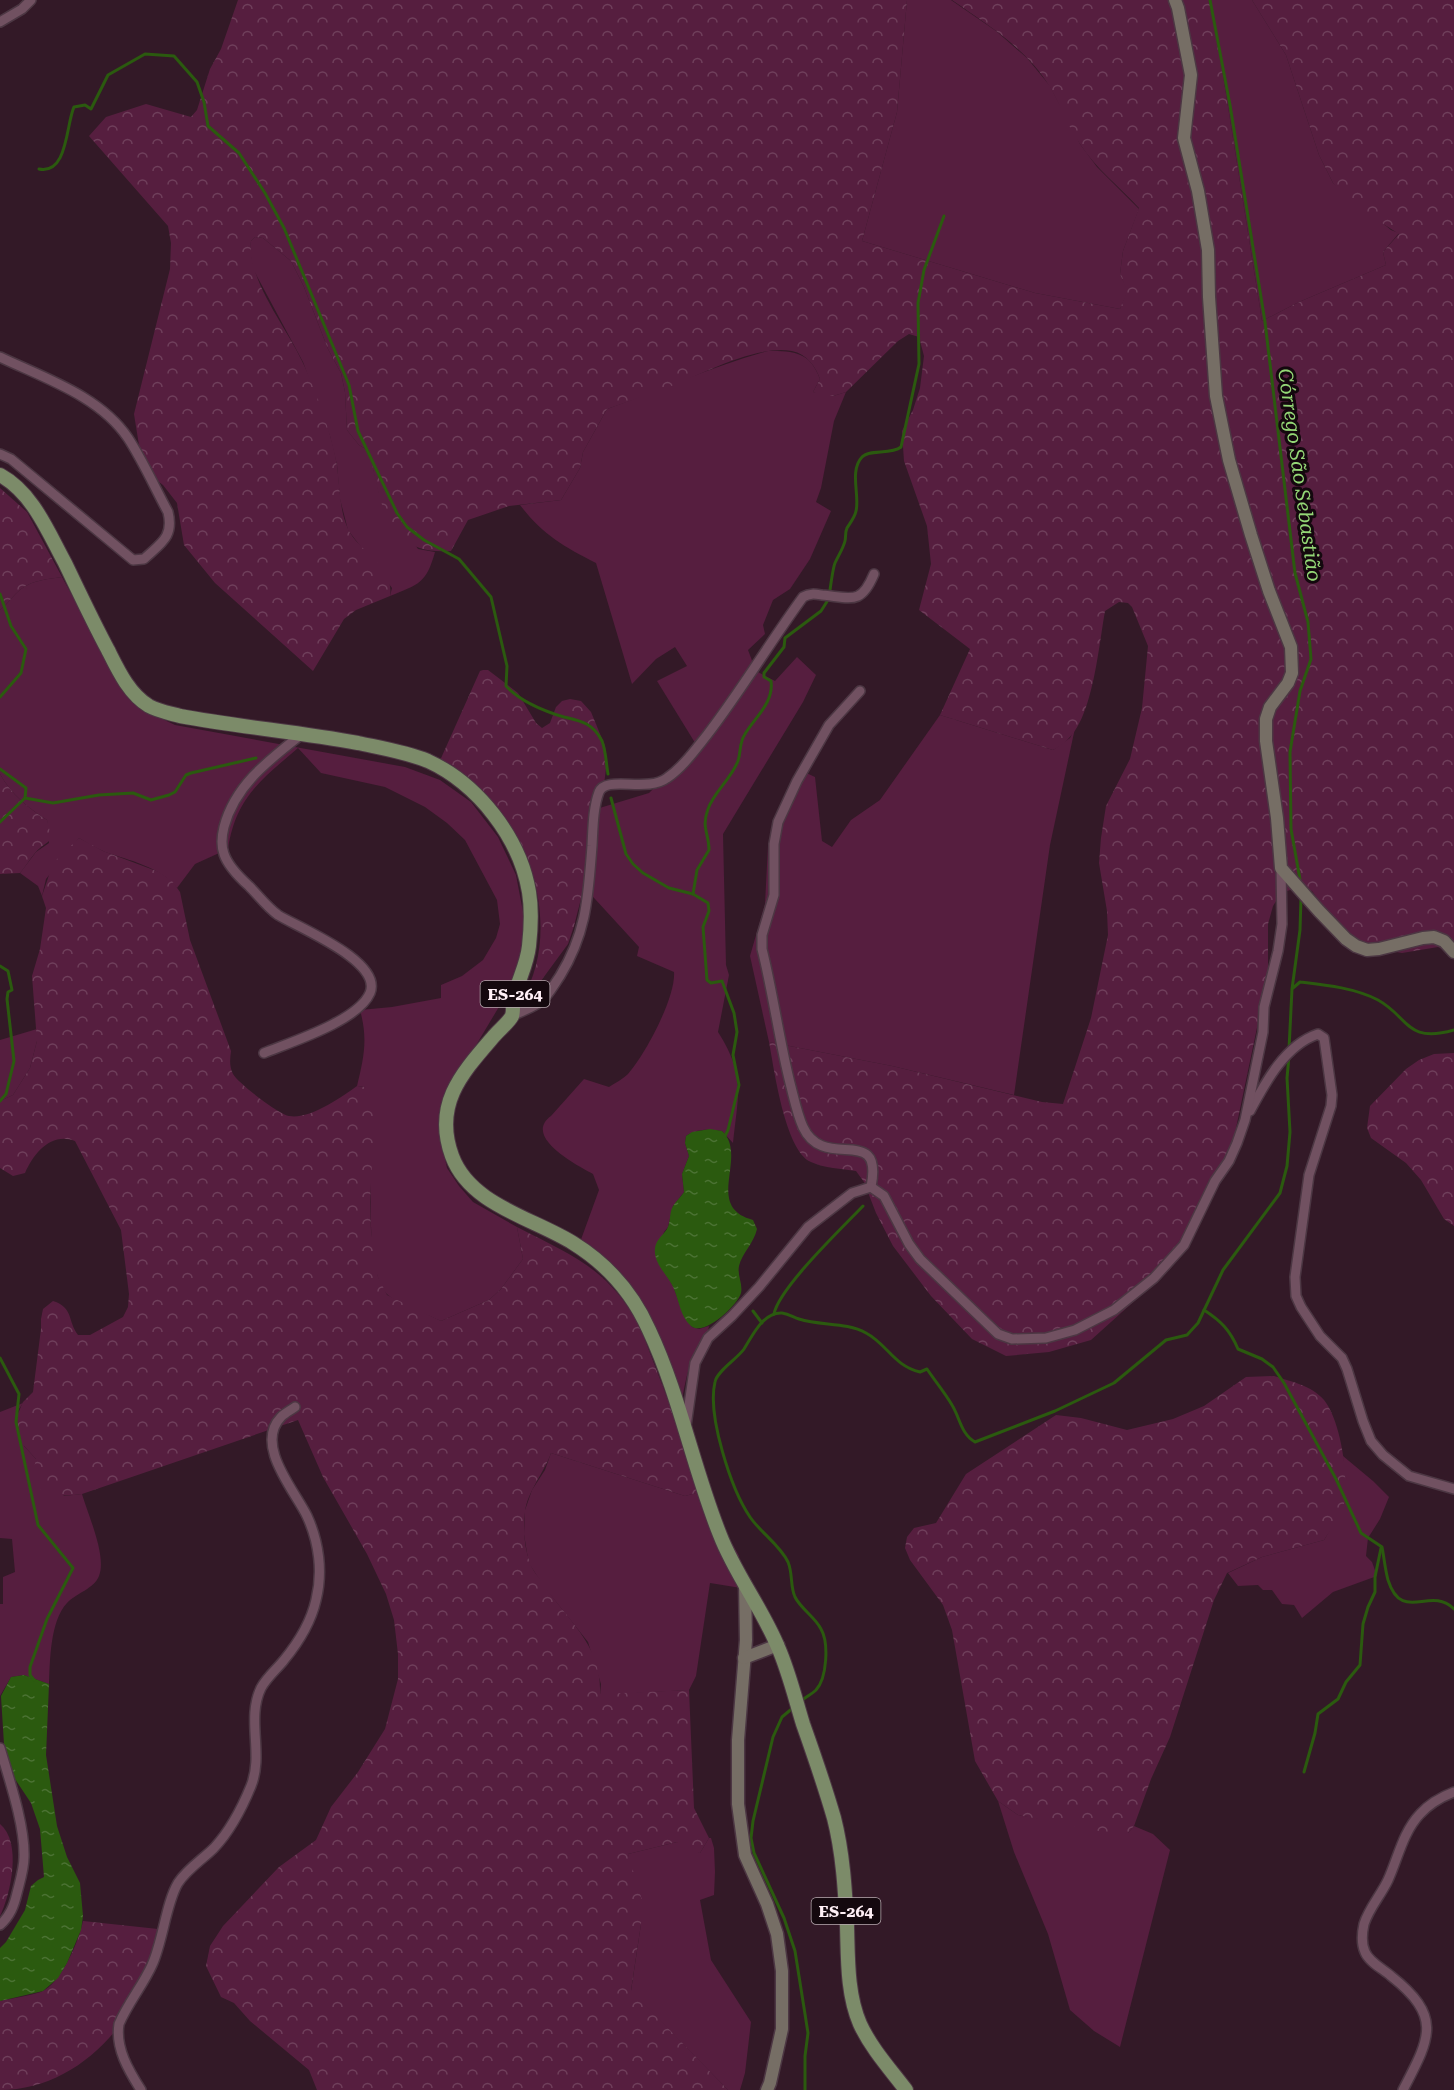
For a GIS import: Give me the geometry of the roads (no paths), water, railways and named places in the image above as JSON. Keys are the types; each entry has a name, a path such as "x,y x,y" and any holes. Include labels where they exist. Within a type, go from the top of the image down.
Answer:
{"main road":[{"name":"ES-264","path":"0,476 15,485 31,503 120,673 136,695 154,708 180,716 381,748 426,761 444,770 479,799 499,822 514,847 524,871 529,894 531,921 529,949 523,976 514,995 512,1016 466,1069 448,1102 447,1130 454,1162 474,1188 500,1205 572,1243 612,1273 628,1293 648,1327 686,1428 704,1492 721,1539 778,1645 834,1820 842,1858 849,1977 860,2024 906,2090"}],"street":[{"path":"0,22 22,9 31,0"},
{"path":"1175,0 1191,75 1184,138 1206,231 1216,396 1229,460 1251,535 1269,591 1292,647 1292,674 1270,707 1266,719 1266,741 1277,818 1281,868 1282,924 1278,951 1264,1007 1263,1032 1245,1120"},
{"path":"0,357 87,399 117,424 128,438 168,512 170,522 168,536 144,559 133,560 11,459 0,454"},
{"path":"512,1016 536,1005 546,996 567,965 576,946 584,921 595,812 602,787 610,783 655,785 666,779 687,759 719,719 803,597 812,593 846,598 858,597 868,588 874,574"},
{"path":"860,691 824,732 778,822 774,844 774,895 762,935 762,949 782,1053 803,1127 810,1139 825,1148 865,1153 872,1161 874,1172 871,1187"},
{"path":"264,1053 346,1017 365,1001 371,989 371,982 367,975 347,954 275,912 240,877 226,860 222,851 223,831 234,802 259,770 302,734"},
{"path":"1281,868 1318,911 1356,946 1367,950 1379,949 1423,938 1434,938 1444,940 1454,952"},
{"path":"871,1187 884,1196 909,1244 920,1259 992,1330 1012,1339 1046,1338 1084,1326 1114,1310 1154,1278 1184,1245 1215,1181 1229,1161 1245,1120 1271,1074 1294,1049 1311,1036 1318,1034 1324,1038 1332,1095 1331,1106 1309,1175 1295,1277 1296,1296 1320,1336 1342,1358 1371,1441 1395,1467 1409,1476 1454,1488"},
{"path":"686,1428 695,1363 708,1338 759,1287 808,1227 852,1193 871,1187"},
{"path":"141,2090 119,2045 119,2024 152,1965 179,1881 225,1835 246,1798 254,1778 257,1762 254,1719 257,1699 269,1677 297,1644 316,1601 320,1576 314,1534 307,1515 282,1473 274,1454 272,1438 275,1426 281,1417 295,1407"},
{"path":"745,1584 746,1640 738,1740 738,1804 745,1855 768,1904 777,1934 782,1971 782,2029 767,2090"},
{"path":"744,1658 778,1645"},
{"path":"0,1748 21,1830 24,1856 21,1880 13,1906 0,1925"},
{"path":"1403,2090 1423,2050 1428,2029 1426,2017 1416,1998 1365,1953 1362,1937 1368,1914 1387,1881 1408,1831 1428,1806 1454,1792"}],"water":[{"path":"710,1129 722,1131 729,1141 731,1154 728,1193 731,1204 738,1213 753,1220 757,1229 739,1266 741,1293 738,1299 727,1312 711,1324 697,1328 691,1326 685,1319 672,1284 656,1259 655,1248 667,1229 673,1206 684,1192 682,1174 689,1156 685,1143 686,1136 692,1132"},
{"path":"24,1675 49,1684 46,1755 57,1826 67,1857 80,1883 83,1916 81,1930 58,1978 43,1991 0,2001 0,1948 25,1910 31,1886 44,1877 40,1829 31,1803 15,1779 4,1744 1,1696 11,1677"}],"waterway":[{"name":"Córrego São Sebastião","path":"1210,0 1230,105 1265,322 1295,573 1308,622 1311,659 1300,691 1290,752 1291,829 1301,885"},
{"path":"39,169 49,169 56,164 61,157 74,107 85,105 91,109 108,75 145,54 174,56 197,82 204,102 208,126 239,153 284,228 349,385 358,431 397,513 407,527 424,540 459,559 491,597 507,666 506,686 533,705 581,722 595,730 602,741 608,774"},
{"path":"830,590 835,563 844,544 847,528 856,511 855,476 858,463 865,455 892,451 901,447 919,364 918,303 924,270 944,216"},
{"path":"0,594 11,626 26,649 21,673 0,697"},
{"path":"693,894 697,870 709,850 705,826 708,809 735,768 743,737 770,696 771,681 764,677 764,673 784,647 785,638 821,611 828,600"},
{"path":"25,798 53,803 99,795 133,793 151,800 175,792 186,775 256,758"},
{"path":"0,769 26,788 25,798 0,822"},
{"path":"611,798 626,854 633,864 643,873 669,888 693,894 708,903 709,911 703,927 707,980 711,983 722,981 734,1013 737,1032 733,1055 739,1085 724,1138"},
{"name":"Córrego São Sebastião","path":"1289,1049 1301,898"},
{"path":"0,966 8,971 12,990 8,992 7,999 14,1061 6,1094 0,1101"},
{"path":"1293,988 1300,982 1350,990 1378,1000 1417,1031 1426,1034 1454,1030"},
{"path":"801,1701 816,1690 823,1677 826,1660 824,1635 795,1597 788,1562 750,1517 735,1489 722,1451 714,1413 713,1396 719,1374 741,1353 764,1320 769,1316 782,1313 807,1321 850,1327 866,1333 904,1365 920,1372 927,1369 952,1405 964,1430 975,1442 1055,1411 1114,1383 1166,1340 1187,1335 1198,1323 1223,1270 1280,1193 1287,1166 1290,1132 1287,1078 1289,1056"},
{"path":"774,1314 778,1303 799,1274 863,1206"},
{"path":"1204,1310 1224,1326 1238,1349 1262,1359 1273,1367 1284,1383 1336,1479 1361,1533 1382,1547 1388,1580 1394,1593 1401,1600 1436,1601 1445,1603 1454,1609"},
{"path":"753,1311 762,1323"},
{"path":"0,1358 19,1394 16,1422 38,1525 73,1568 47,1619 30,1667 30,1675 34,1680"},
{"path":"1304,1772 1318,1714 1338,1699 1346,1682 1360,1665 1363,1624 1375,1592 1375,1577 1381,1548"},
{"path":"794,1707 782,1717 773,1737 751,1838 754,1853 784,1918 795,1951 808,2033 805,2090"}]}
